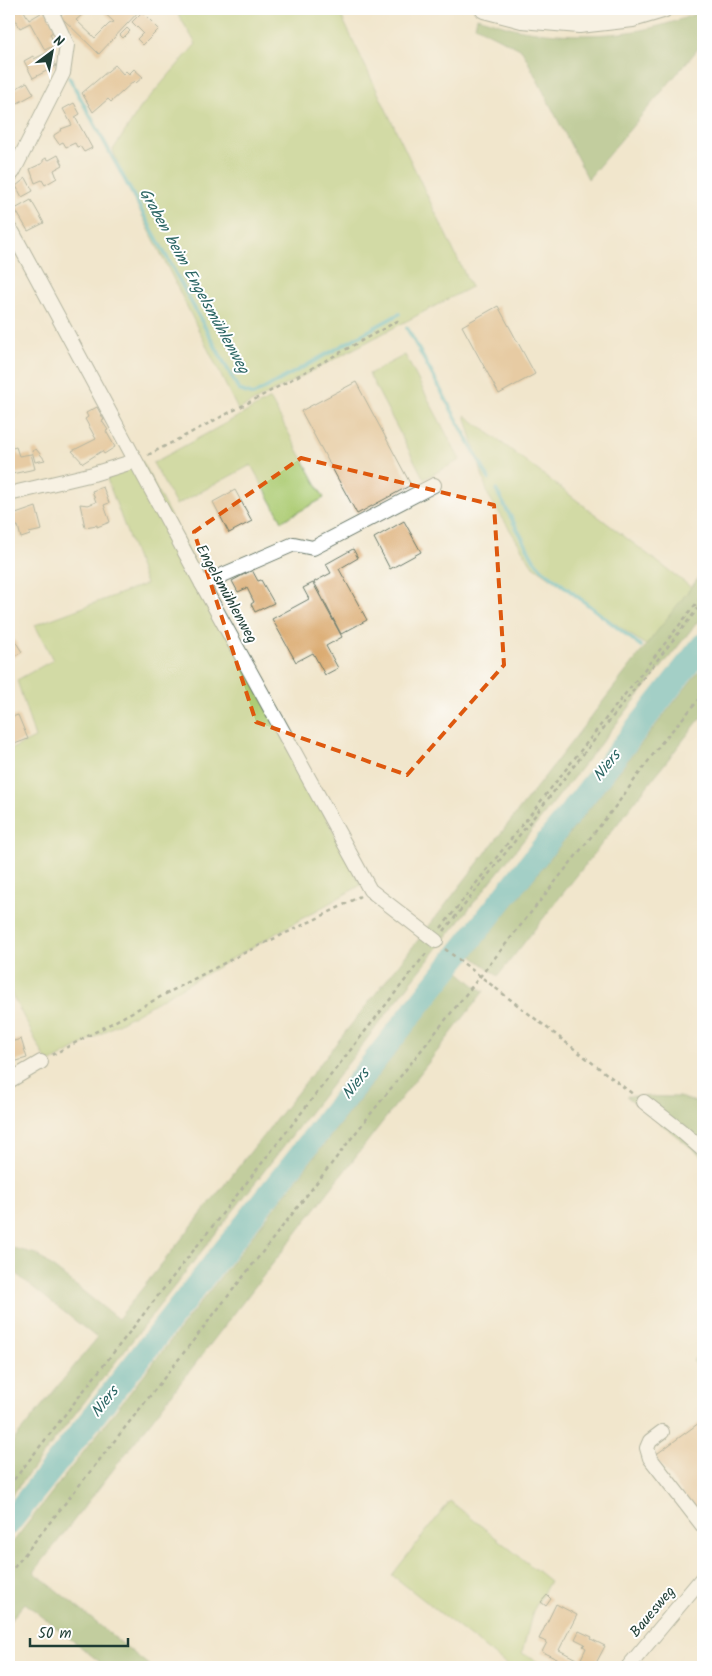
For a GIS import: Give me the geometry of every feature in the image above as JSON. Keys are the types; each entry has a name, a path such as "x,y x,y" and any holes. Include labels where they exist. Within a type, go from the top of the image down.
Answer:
{"main road":[{"path":"484,9 522,19 580,24 633,18 663,9"}],"street":[{"path":"9,176 13,172 63,73 67,45 50,9"},
{"name":"Engelsmühlenweg","path":"9,229 13,233 135,461 370,890"},
{"path":"9,494 94,474 135,461"},
{"path":"202,584 294,544 313,548 434,485"},
{"path":"370,890 435,941"},
{"path":"9,1080 41,1062"},
{"path":"644,1102 703,1150"},
{"path":"662,1432 650,1441 647,1448 650,1458 703,1526"},
{"name":"Bauesweg","path":"628,1667 703,1577"}],"path":[{"path":"135,461 265,394 401,319"},
{"path":"9,1486 703,595"},
{"path":"435,941 703,602"},
{"path":"9,1574 618,803 662,742 703,695"},
{"path":"41,1062 213,969 264,943 300,928 370,890"},
{"path":"435,941 644,1102"}],"highlighted area":[{"path":"301,458 494,505 504,665 407,775 256,722 194,532"}],"green space":[{"path":"175,9 338,9 471,287 238,410 122,175 113,150 141,107 196,44"},
{"path":"703,10 703,43 588,179 522,50 475,26 477,17 529,31 596,35 640,30 682,19"},
{"path":"405,355 460,460 424,479 369,374"},
{"path":"270,399 324,498 282,521 251,465 176,505 153,463"},
{"path":"465,415 692,588 647,646 532,565 488,495"},
{"path":"142,461 361,885 48,1064 9,989 9,750 35,738 17,680 53,660 35,625 146,584 107,479"},
{"path":"703,572 703,615 437,949 9,1499 9,1446 97,1338 21,1278 9,1265 9,1247 36,1254 118,1319 422,935"},
{"path":"703,666 703,715 498,976 472,956"},
{"path":"459,972 484,991 34,1572 151,1667 106,1667 25,1603 9,1622 9,1547"},
{"path":"626,1096 679,1097 703,1104 703,1157"},
{"path":"703,1348 703,1372 693,1361"},
{"path":"450,1501 550,1581 533,1611 522,1653 547,1667 509,1667 392,1575"}],"building":[{"path":"9,9 23,9 29,20 46,10 56,29 50,34 55,45 45,50 30,23 20,28"},
{"path":"67,9 89,9 76,20 95,38 109,24 114,22 100,9 132,9 134,11 141,9 99,54 60,16"},
{"path":"142,12 159,29 143,45 137,39 143,33 132,22"},
{"path":"127,28 130,31 123,38 120,35"},
{"path":"48,52 56,66 33,78 24,61 33,56 34,59"},
{"path":"115,65 123,74 126,71 129,74 134,69 143,77 136,83 134,81 111,102 108,99 93,112 82,93"},
{"path":"27,82 34,94 16,104 10,92"},
{"path":"74,103 80,114 75,117 92,148 84,152 75,143 66,147 63,142 59,144 54,137 61,129 72,125 63,109"},
{"path":"58,155 63,165 54,170 57,178 45,185 42,180 35,183 30,169 43,163 43,160 46,158 49,160"},
{"path":"26,178 33,191 22,197 16,186"},
{"path":"31,200 44,223 28,231 15,209"},
{"path":"498,306 535,374 499,394 462,326"},
{"path":"356,382 411,485 357,514 301,411"},
{"path":"97,407 104,420 102,421 108,430 106,431 115,447 104,454 102,451 83,463 72,451 96,439 85,419 88,417 86,413"},
{"path":"16,447 19,456 31,454 35,469 12,474 9,462 9,449"},
{"path":"36,449 45,460 35,462 32,451"},
{"path":"103,487 109,503 104,505 110,522 97,527 97,525 85,527 80,504 88,505 96,502 92,491"},
{"path":"235,490 252,521 229,533 213,502"},
{"path":"36,507 42,530 29,533 30,535 21,538 18,526 12,527 10,516"},
{"path":"404,521 421,552 390,569 374,538"},
{"path":"353,549 358,558 339,569 367,620 341,634 314,582 331,573 326,564"},
{"path":"252,570 258,581 261,580 274,603 255,612 251,604 254,602 247,588 238,592 232,581"},
{"path":"313,583 342,637 326,646 338,668 325,675 313,653 296,662 272,619 309,599 303,588"},
{"path":"12,636 22,652 9,660 9,638"},
{"path":"18,715 28,739 9,746 9,718"},
{"path":"21,1039 27,1058 10,1063 9,1040 14,1041"},
{"path":"703,1420 703,1521 654,1456"},
{"path":"547,1595 551,1599 546,1606 541,1602"},
{"path":"556,1604 577,1615 559,1650 580,1661 586,1648 583,1646 585,1644 575,1639 579,1631 592,1637 591,1639 605,1646 594,1667 574,1667 542,1652 547,1642 539,1639"}],"waterway":[{"name":"Graben beim Engelsmühlenweg","path":"69,77 239,390 253,395 399,314"},
{"name":"Graben beim Engelsmühlenweg","path":"407,328 489,479"},
{"name":"Graben beim Engelsmühlenweg","path":"496,490 534,560 542,569 641,646"},
{"name":"Niers","path":"9,1523 703,645"}]}
